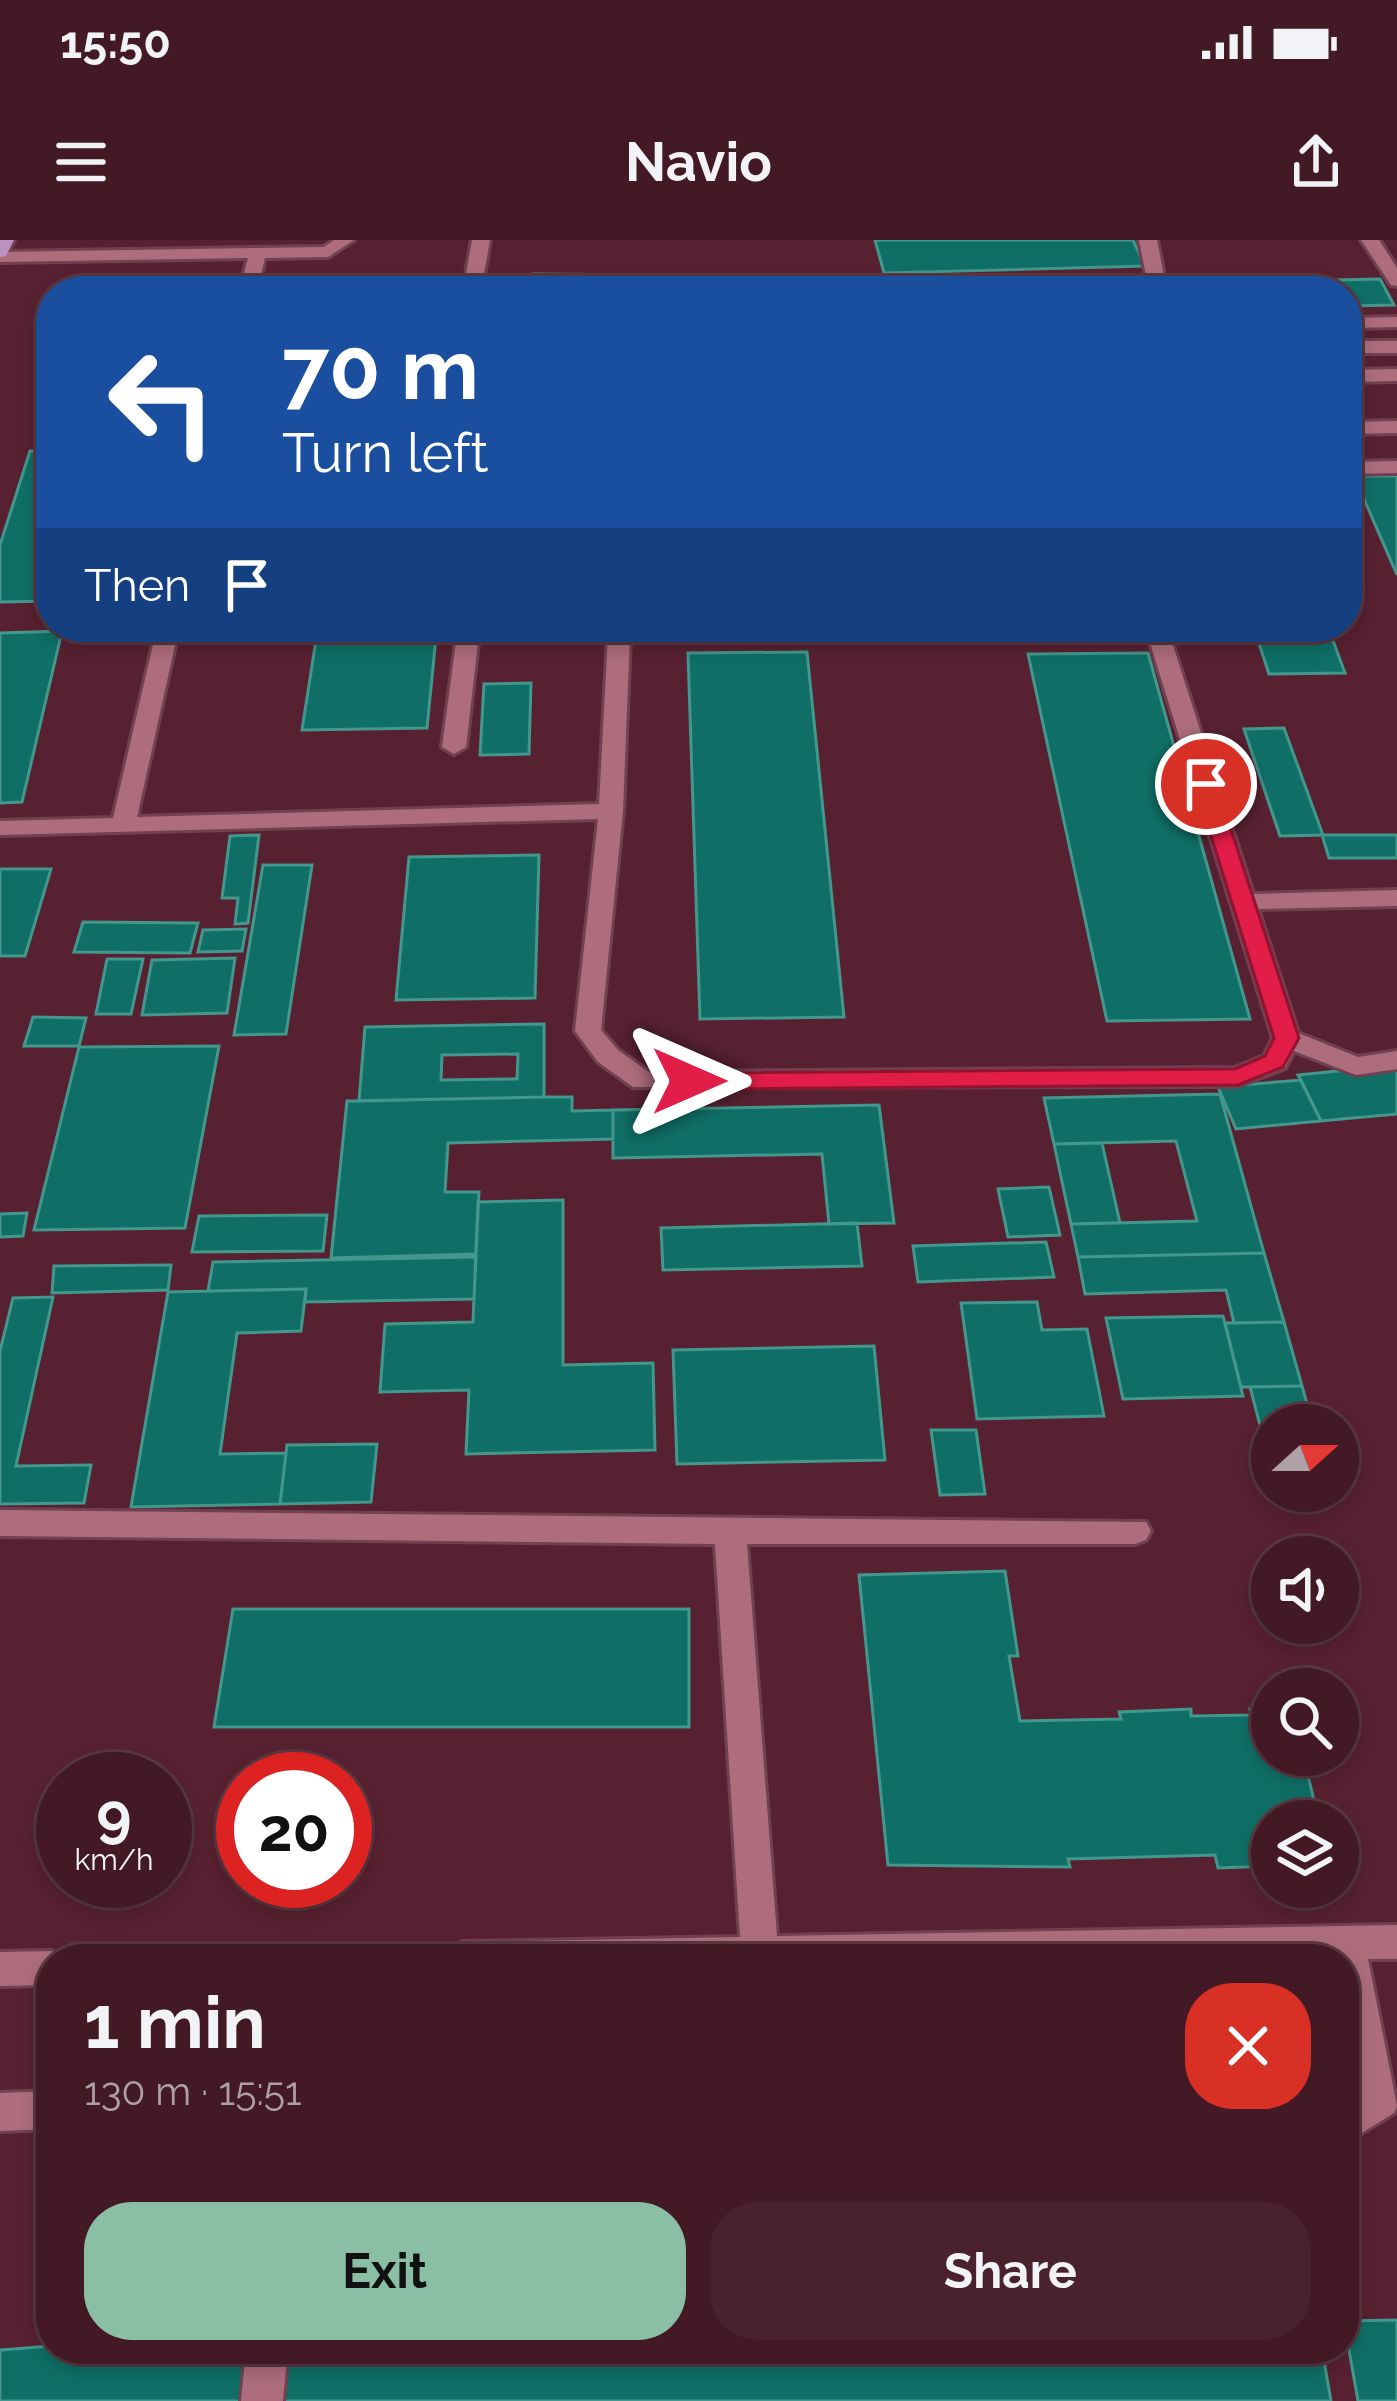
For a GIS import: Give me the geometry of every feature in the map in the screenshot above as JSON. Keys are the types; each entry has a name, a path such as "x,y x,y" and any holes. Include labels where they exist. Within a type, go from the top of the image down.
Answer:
{"lane":[{"path":"2,248 328,252 344,240"},
{"path":"475,276 482,240"},
{"path":"1148,240 1155,276"},
{"path":"1370,240 1397,281"},
{"path":"252,276 258,253"},
{"path":"1362,323 1397,322"},
{"path":"1362,347 1397,346"},
{"path":"1362,376 1397,375"},
{"path":"1362,428 1397,428"},
{"path":"1362,468 1397,467"},
{"path":"123,826 165,642"},
{"path":"454,747 471,642"},
{"path":"618,642 611,811 588,1031 608,1056 643,1081 1238,1077 1275,1061 1286,1038 1161,642"},
{"path":"0,828 611,811"},
{"path":"1243,902 1397,898"},
{"path":"1286,1038 1356,1066 1397,1060"},
{"path":"0,1523 1135,1531"},
{"path":"730,1531 758,1944"},
{"path":"1297,1944 1397,1942"},
{"path":"0,1969 36,1968"},
{"path":"1359,2003 1380,2100 1359,2115"},
{"path":"0,2112 36,2111"},
{"path":"262,2401 266,2364"}],"building":[{"path":"875,240 1133,240 1145,266 884,273"},
{"path":"533,274 659,275 659,276"},
{"path":"663,275 906,276 663,276"},
{"path":"1362,279 1380,279 1394,305 1362,306"},
{"path":"30,451 36,451 36,601 0,602 0,545"},
{"path":"1362,476 1397,476 1397,575 1362,494"},
{"path":"36,632 36,642 59,642 22,802 0,803 0,633"},
{"path":"316,642 436,642 427,728 302,730"},
{"path":"1259,642 1334,642 1345,673 1269,674"},
{"path":"807,652 844,1017 700,1019 688,653"},
{"path":"1148,653 1250,1019 1107,1021 1028,654"},
{"path":"531,683 529,754 480,755 484,684"},
{"path":"1284,728 1323,835 1280,836 1244,729"},
{"path":"259,835 248,923 235,924 238,898 222,898 230,836"},
{"path":"1322,835 1397,835 1397,858 1329,858"},
{"path":"539,855 535,998 396,1000 409,857"},
{"path":"263,865 312,865 286,1034 234,1035"},
{"path":"0,869 51,869 25,956 0,956"},
{"path":"83,922 198,923 190,953 74,952"},
{"path":"246,929 242,951 198,952 203,930"},
{"path":"235,958 227,1013 142,1015 152,960"},
{"path":"107,959 143,959 131,1014 96,1014"},
{"path":"33,1017 86,1018 79,1046 24,1046"},
{"path":"544,1024 544,1097 359,1101 365,1027","holes":["518,1054 517,1079 441,1080 442,1055"]},
{"path":"219,1046 185,1228 34,1230 79,1047"},
{"path":"1397,1065 1397,1114 1321,1121 1298,1075"},
{"path":"1301,1080 1321,1121 1236,1129 1218,1087"},
{"path":"1220,1094 1264,1253 1078,1257 1071,1224 1197,1221 1176,1141 1054,1144 1044,1098"},
{"path":"572,1097 572,1111 613,1110 613,1139 448,1143 445,1192 479,1192 476,1254 331,1258 347,1101"},
{"path":"879,1105 894,1223 829,1224 822,1154 613,1158 613,1110"},
{"path":"1102,1143 1120,1223 1071,1224 1054,1144"},
{"path":"1049,1187 1060,1235 1008,1237 998,1189"},
{"path":"563,1200 563,1365 653,1363 655,1450 466,1454 469,1390 380,1392 385,1324 473,1322 478,1202"},
{"path":"27,1213 23,1236 0,1237 0,1214"},
{"path":"327,1215 323,1251 192,1252 199,1216"},
{"path":"857,1223 862,1266 663,1270 661,1228"},
{"path":"1046,1242 1054,1277 918,1282 913,1246"},
{"path":"1264,1253 1284,1322 1234,1323 1226,1290 1085,1294 1078,1257"},
{"path":"476,1257 474,1299 305,1302 306,1289 208,1291 213,1262"},
{"path":"171,1265 168,1290 52,1293 54,1266"},
{"path":"306,1289 301,1331 237,1333 220,1454 286,1453 280,1504 131,1507 168,1292"},
{"path":"53,1297 16,1466 91,1465 84,1503 0,1504 0,1351 13,1298"},
{"path":"1037,1302 1042,1330 1087,1329 1104,1416 977,1419 961,1303"},
{"path":"1223,1316 1243,1396 1123,1399 1106,1318"},
{"path":"1284,1322 1302,1386 1241,1387 1225,1323"},
{"path":"874,1346 885,1460 677,1464 673,1350"},
{"path":"1302,1386 1307,1404 1254,1404 1250,1387"},
{"path":"931,1430 976,1430 985,1494 940,1495"},
{"path":"377,1444 371,1502 280,1504 287,1445"},
{"path":"1005,1571 1018,1656 1009,1656 1020,1721 1121,1719 1119,1712 1191,1709 1191,1716 1251,1715 1251,1776 1308,1776 1314,1800 1251,1800 1251,1867 1218,1868 1215,1855 1068,1859 1070,1867 888,1865 859,1575"},
{"path":"233,1609 689,1609 689,1727 214,1727"},
{"path":"1397,2320 1397,2401 1358,2401 1352,2364 1359,2364 1359,2321"},
{"path":"36,2347 36,2364 257,2364 253,2401 0,2401 0,2350"},
{"path":"272,2364 1325,2364 1331,2401 268,2401"}],"route":[{"path":"689,1081 1238,1077 1275,1061 1286,1038 1206,784"}]}
